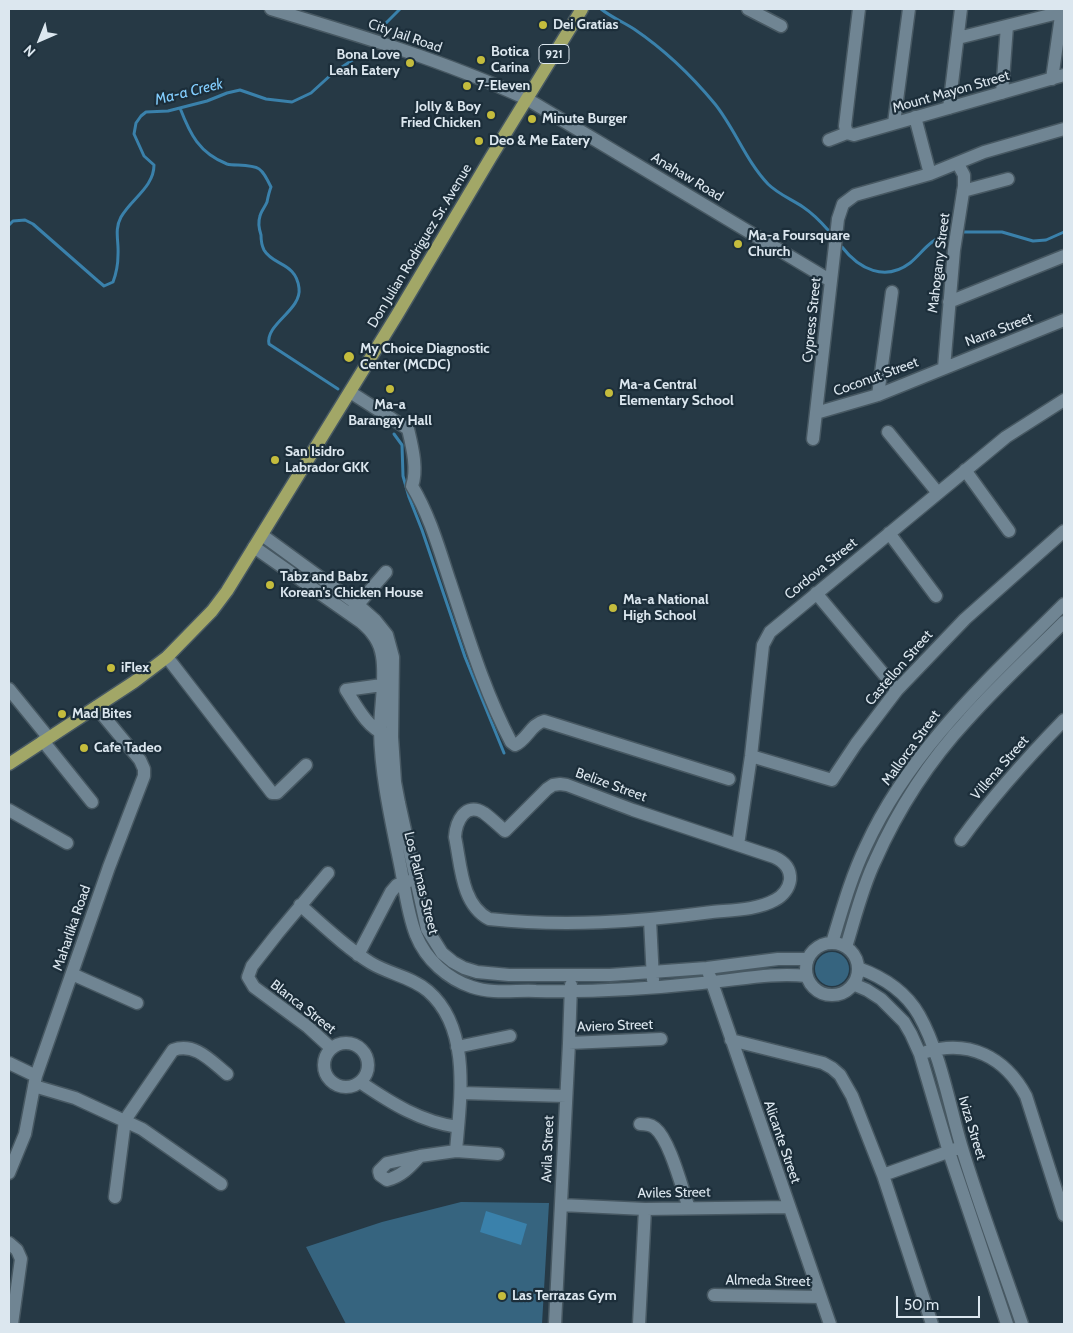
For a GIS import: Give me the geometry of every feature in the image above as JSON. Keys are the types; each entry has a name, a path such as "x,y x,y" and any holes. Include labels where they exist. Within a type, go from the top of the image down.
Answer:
{"main road":[{"name":"Don Julian Rodriguez Sr. Avenue","path":"9,764 134,682 167,657 212,611 262,536 582,9"}],"street":[{"name":"City Jail Road","path":"271,9 372,40 444,65 527,99"},
{"path":"748,9 781,26"},
{"path":"829,140 847,132 845,126 859,9"},
{"path":"894,124 909,9"},
{"path":"949,108 962,9"},
{"path":"958,38 1062,10 1058,77"},
{"path":"1002,93 1007,26"},
{"name":"Mount Mayon Street","path":"847,132 854,135 1058,77"},
{"name":"Anahaw Road","path":"527,99 831,281"},
{"path":"916,117 930,174 984,152 1064,129"},
{"name":"Mahogany Street","path":"944,368 954,250 963,191 964,175 958,164"},
{"name":"Cypress Street","path":"814,439 838,219 844,204 855,195 930,174"},
{"path":"963,191 1008,179"},
{"path":"949,302 1064,256"},
{"path":"878,395 892,292"},
{"name":"Narra Street","path":"944,368 1064,320"},
{"name":"Coconut Street","path":"816,413 878,395 944,368"},
{"path":"350,392 408,429 414,459 415,478 412,486 422,502 431,525 479,668 511,742 515,745 520,743 536,724 544,720 729,778"},
{"name":"Cordova Street","path":"738,844 765,638 776,626 816,592 1019,427 1063,404"},
{"path":"888,432 938,493"},
{"path":"966,470 1009,530"},
{"name":"Castellon Street","path":"751,756 832,780 861,737 897,690 965,619 1064,531"},
{"path":"889,533 936,596"},
{"name":"Los Palmas Street","path":"262,536 306,568 354,609"},
{"name":"Los Palmas Street","path":"254,547 299,579 375,620 387,635 393,657 388,684 386,735 388,803 409,881 427,928 442,953 453,962 464,968 489,973 571,975 653,972 707,968 767,960 808,959"},
{"path":"282,567 290,556"},
{"path":"299,579 306,568"},
{"path":"354,609 386,572"},
{"path":"816,592 897,690"},
{"name":"Mallorca Street","path":"832,943 852,880 866,846 887,807 911,770 962,706 1064,604"},
{"name":"Mallorca Street","path":"846,947 862,893 875,860 922,777 968,719 1064,622"},
{"path":"167,657 272,793 277,793 306,765"},
{"path":"386,735 368,721 346,690 388,684"},
{"path":"9,689 92,802"},
{"name":"Maharlika Road","path":"9,1173 24,1134 35,1081 109,867 144,776 144,768 140,760 96,707"},
{"name":"Villena Street","path":"961,840 1007,781 1064,720"},
{"name":"Belize Street","path":"560,784 738,844 774,856 787,866 790,873 790,881 782,895 767,904 650,920 563,923 496,920 489,919 480,914 472,904 466,890 455,837 460,816 465,812 476,810 483,812 505,831 547,789 553,785 560,784"},
{"path":"9,810 67,843"},
{"path":"328,873 300,905 358,955 373,964 418,984 429,992 447,1015 454,1030 458,1047 461,1093 456,1151"},
{"path":"358,955 387,899 397,885 409,881"},
{"name":"Los Palmas Street","path":"409,881 416,936 424,950 433,963 445,974 474,988 570,992 654,988 769,975 807,976"},
{"name":"Blanca Street","path":"300,905 252,966 248,977 254,987 308,1027 331,1048"},
{"path":"650,920 654,988"},
{"path":"832,943 846,947 852,952 858,968 853,984 840,994 832,995 816,989 807,976 806,967 808,959 815,949 832,943"},
{"name":"Alicante Street","path":"707,968 830,1324"},
{"name":"Iviza Street","path":"858,968 876,975 889,983 911,1003 919,1016 934,1050 962,1147 1022,1324"},
{"path":"72,974 138,1003"},
{"name":"Avila Street","path":"555,1324 570,1042 571,975"},
{"name":"Iviza Street","path":"853,984 882,999 904,1022 911,1034 920,1054 949,1152 1007,1324"},
{"path":"458,1047 510,1036"},
{"name":"Aviero Street","path":"570,1042 661,1039"},
{"path":"731,1040 823,1063 832,1068 847,1085 883,1175 932,1324"},
{"path":"351,1043 363,1051 367,1057 368,1071 360,1082 346,1088 338,1087 331,1083 323,1070 323,1062 331,1048 337,1044 351,1043"},
{"path":"115,1197 125,1120 173,1050 181,1047 196,1050 227,1074"},
{"path":"920,1054 934,1050 964,1048 979,1052 1006,1068 1018,1082 1026,1096 1064,1215"},
{"path":"9,1064 35,1081 142,1129 221,1184"},
{"path":"360,1082 410,1112 442,1125 458,1127"},
{"path":"461,1093 566,1096"},
{"path":"640,1124 650,1125 659,1132 668,1149 689,1208"},
{"path":"883,1175 962,1147"},
{"path":"420,1156 456,1151 498,1154"},
{"name":"Aviles Street","path":"561,1205 645,1209 788,1207"},
{"path":"639,1324 645,1209"},
{"path":"9,1243 17,1250 21,1258 11,1316"},
{"name":"Almeda Street","path":"714,1295 820,1297"}],"shaded area":[{"path":"832,952 844,957 849,969 844,981 832,986 820,981 815,969 820,957"},
{"path":"461,1202 549,1203 542,1324 346,1324 306,1247 382,1222"},
{"path":"486,1211 527,1224 521,1245 480,1232"}],"waterway":[{"name":"Ma-a Creek","path":"381,28 400,9"},
{"path":"601,9 645,37 687,73 715,104 753,165 768,184 780,194 806,209 828,230"},
{"name":"Ma-a Creek","path":"9,225 13,221 25,220 33,224 104,286 113,282 118,262 117,231 119,222 125,210 146,186 153,173 154,165 144,156 134,134 136,123 141,116 146,112 168,111 240,90 266,99 292,102 311,93 333,73 363,53"},
{"path":"180,108 197,142 209,154 227,164 255,167 268,180 271,187 259,221 261,241 268,255 294,273 299,288 295,303 272,330 269,344 338,389"},
{"path":"963,232 1002,232 1033,241 1046,240 1064,232"},
{"path":"842,247 864,267 882,272 891,272 901,269 931,243 947,235"},
{"path":"394,434 402,445 403,476 409,497 465,657 504,753"}],"place":[{"name":"Dei Gratias","path":"543,25"},
{"name":"Botica Carina","path":"481,60"},
{"name":"Bona Love Leah Eatery","path":"410,63"},
{"name":"7-Eleven","path":"467,86"},
{"name":"Jolly & Boy Fried Chicken","path":"491,115"},
{"name":"Minute Burger","path":"532,119"},
{"name":"Deo & Me Eatery","path":"479,141"},
{"name":"Ma-a Foursquare Church","path":"738,244"},
{"name":"My Choice Diagnostic Center (MCDC)","path":"349,357"},
{"name":"Ma-a Barangay Hall","path":"390,389"},
{"name":"Ma-a Central Elementary School","path":"609,393"},
{"name":"San Isidro Labrador GKK","path":"275,460"},
{"name":"Tabz and Babz Korean's Chicken House","path":"270,585"},
{"name":"Ma-a National High School","path":"613,608"},
{"name":"iFlex","path":"111,668"},
{"name":"Mad Bites","path":"62,714"},
{"name":"Cafe Tadeo","path":"84,748"},
{"name":"Las Terrazas Gym","path":"502,1296"}]}
